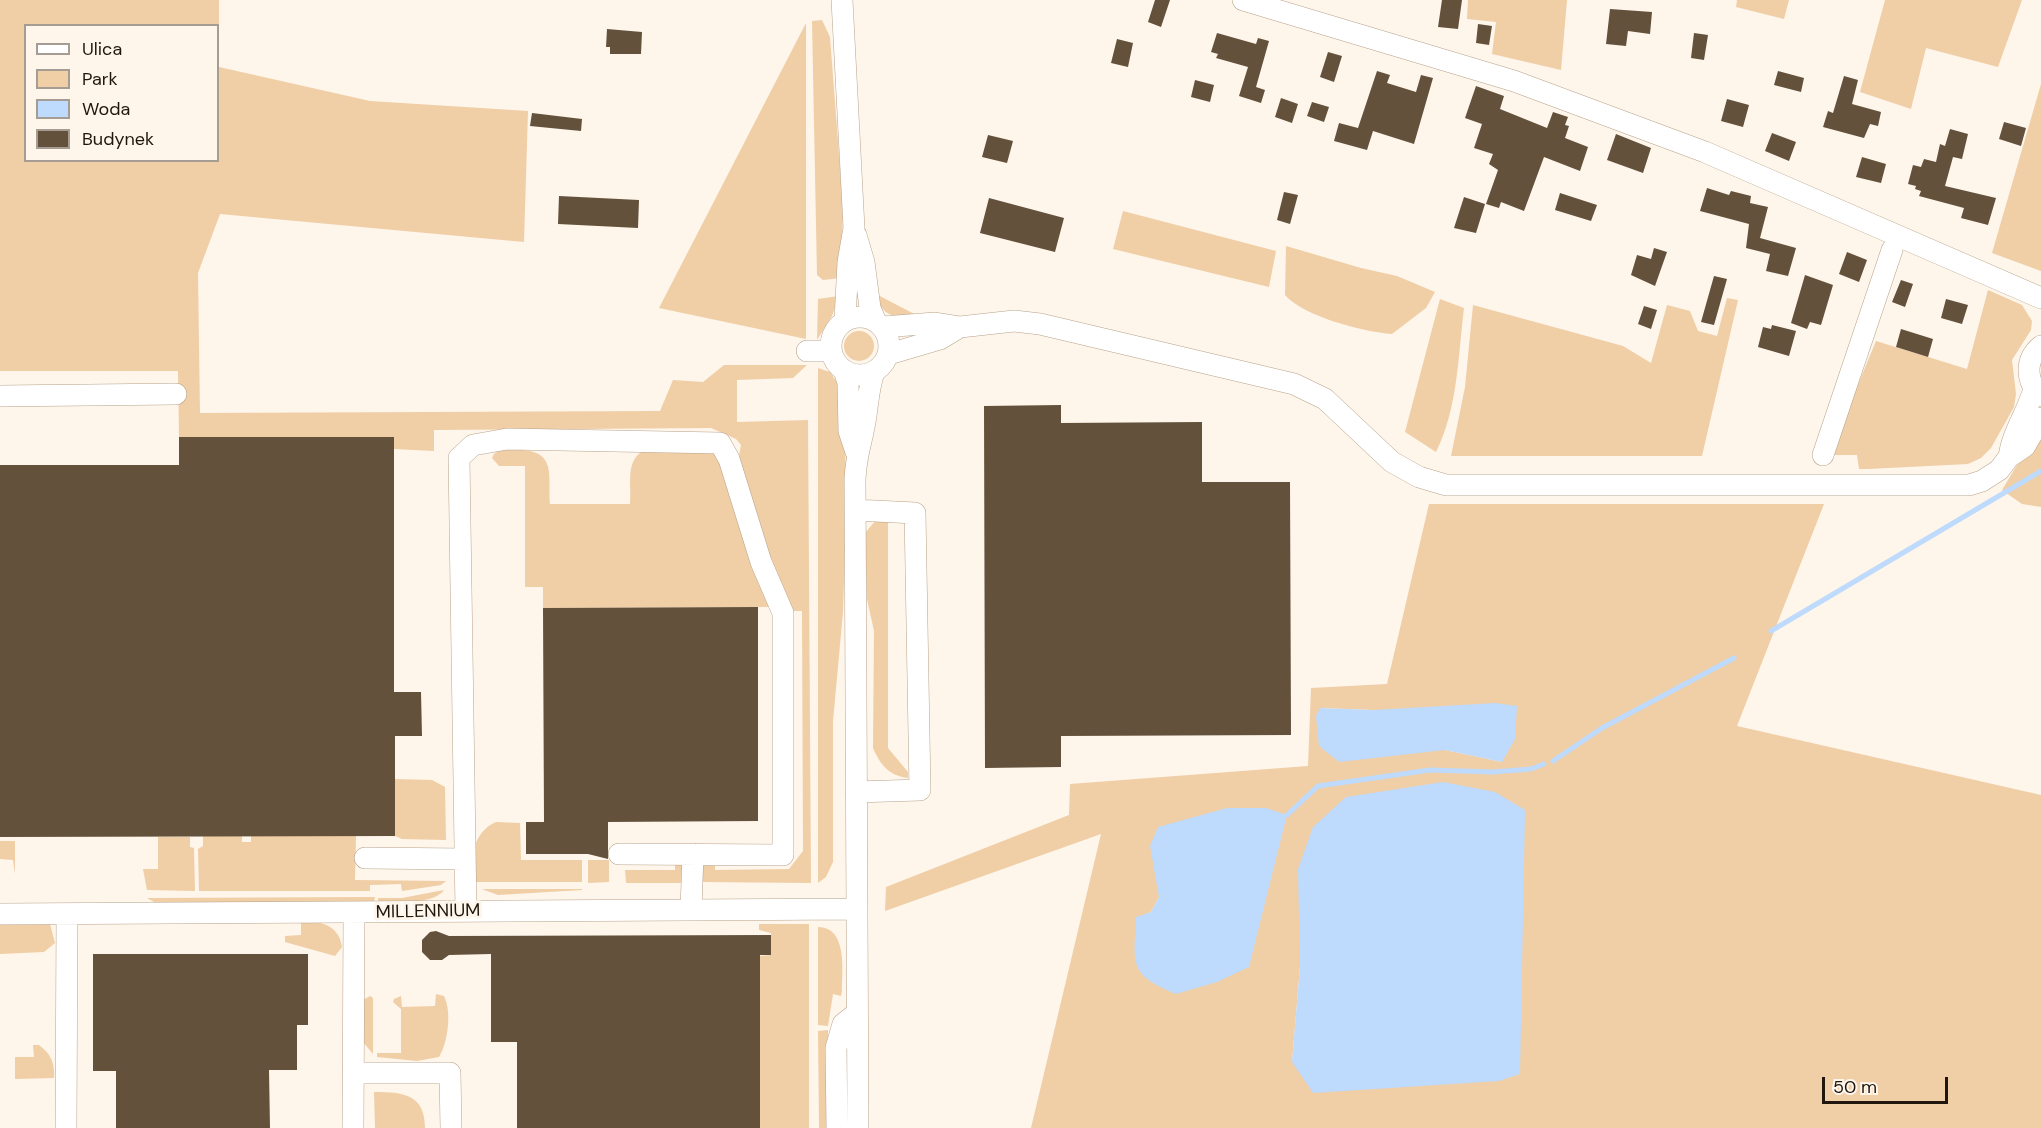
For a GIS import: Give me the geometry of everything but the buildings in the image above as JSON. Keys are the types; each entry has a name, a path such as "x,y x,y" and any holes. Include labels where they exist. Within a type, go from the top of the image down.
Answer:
{"street":[{"path":"842,0 854,228 848,262 845,320"},
{"path":"1243,0 1514,81 1706,152 1900,235 2040,302"},
{"path":"854,228 864,262 870,308 889,337 889,354"},
{"path":"1823,455 1892,250"},
{"path":"874,372 859,375 844,370 836,362 831,351 833,334 845,320 860,316 879,323 935,323 960,327 1014,321 1040,324 1294,384 1325,399 1392,462 1419,477 1446,485 1960,485 1990,477 2009,457 2025,446 2041,418"},
{"path":"858,1128 856,452 863,432 868,394 874,372 889,354 939,339 960,327"},
{"path":"2009,457 2011,439 2038,393 2029,373 2029,365 2041,346"},
{"path":"807,351 831,351"},
{"path":"844,370 848,383 849,431 856,452"},
{"path":"0,396 176,394"},
{"path":"466,911 459,458 473,445 507,439 720,443 729,459 761,562 783,613 783,855 619,854"},
{"path":"855,510 915,513 920,789 856,792"},
{"path":"691,909 693,854"},
{"path":"365,858 465,859"},
{"name":"MILLENNIUM","path":"0,914 354,914 466,911 856,909"},
{"path":"353,1128 354,914"},
{"path":"66,1128 67,915"},
{"path":"837,1128 836,1048 843,1024 857,1013"},
{"path":"353,1073 450,1074 451,1128"}],"green space":[{"path":"0,0 219,0 219,24 24,24 24,162 219,162 219,67 370,101 528,111 524,242 220,214 198,273 200,413 660,411 673,380 703,382 724,365 807,365 793,378 737,380 737,422 808,420 811,883 701,882 701,863 715,858 715,870 789,869 803,851 802,611 789,611 738,462 741,445 736,439 711,428 434,430 434,451 394,449 393,437 179,437 178,371 0,371"},
{"path":"1468,0 1567,0 1561,70 1492,54 1496,22 1467,19"},
{"path":"1737,0 1789,0 1784,19 1736,7"},
{"path":"1885,0 2022,0 1998,67 1926,48 1911,109 1860,92"},
{"path":"822,20 830,37 843,207 841,278 823,280 817,275 812,21"},
{"path":"806,23 806,339 659,308"},
{"path":"2041,84 2041,271 1992,253"},
{"path":"1123,211 1276,251 1269,287 1113,249"},
{"path":"1286,246 1397,276 1435,292 1426,308 1392,334 1334,322 1305,310 1285,295"},
{"path":"1988,290 2022,305 2032,321 2031,330 2012,360 2016,394 2014,407 1991,448 1981,458 1968,464 1868,469 1859,469 1857,455 1829,455 1876,341 1967,369"},
{"path":"874,293 920,317 891,315 882,308"},
{"path":"839,296 832,316 817,340 818,299"},
{"path":"1727,298 1738,300 1702,456 1451,456 1465,387 1473,305 1623,346 1651,363 1667,305 1690,311 1698,331 1717,336"},
{"path":"1440,299 1464,308 1453,400 1436,452 1405,432"},
{"path":"859,331 870,335 874,346 870,357 859,361 848,357 844,346 848,335"},
{"path":"818,368 830,372 838,384 843,414 847,488 843,612 833,721 833,862 826,877 818,883"},
{"path":"2041,431 2041,507 2022,504 2002,490 2035,435"},
{"path":"646,449 716,451 772,607 543,608 543,587 525,587 525,466 499,466 492,458 494,454 505,450 530,451 539,454 548,466 550,504 630,504 630,473 634,459"},
{"path":"1429,504 1824,504 1737,726 2041,795 2041,1128 1031,1128 1101,834 885,911 886,887 1069,815 1070,784 1308,766 1311,688 1387,684","holes":["1321,708 1373,710 1502,762 1445,750","1346,797 1292,1062 1300,967","1159,897 1176,994 1136,918 1151,912"]},
{"path":"888,519 888,748 908,772 908,778 890,772 873,748 874,631 867,599 865,533 876,520"},
{"path":"395,779 432,780 445,787 446,840 402,839 395,836"},
{"path":"496,822 520,823 521,860 582,860 582,882 476,882 472,865 474,848 482,832"},
{"path":"203,836 242,836 242,842 251,842 251,836 356,836 355,880 446,881 441,885 402,891 401,884 370,885 370,891 199,891 198,849 203,846"},
{"path":"158,837 190,837 190,847 194,848 195,891 147,890 143,869 158,869"},
{"path":"0,841 15,841 15,874 13,860 0,859"},
{"path":"675,857 684,862 682,883 626,883 625,870 675,870"},
{"path":"588,860 609,860 609,882 588,883"},
{"path":"482,889 582,889 582,890 498,895"},
{"path":"444,890 439,895 423,900 378,903 378,898 402,898"},
{"path":"375,897 374,903 154,902 147,898"},
{"path":"301,921 322,923 333,929 342,947 335,956 285,942 285,936 301,935"},
{"path":"50,924 55,943 44,952 0,954 0,925"},
{"path":"759,924 809,924 809,1128 760,1128 760,956 771,955 771,933 759,930"},
{"path":"818,927 828,929 834,934 841,952 842,991 841,996 833,994 828,1026 818,1025"},
{"path":"436,994 444,996 448,1010 447,1035 439,1057 417,1061 377,1057 377,1053 401,1053 401,1009 393,1002 394,999 401,996 402,1007 435,1006"},
{"path":"370,996 373,998 373,1054 363,1042 363,1000"},
{"path":"828,1030 829,1128 819,1128 818,1031"},
{"path":"33,1045 39,1045 49,1055 53,1063 54,1078 15,1079 15,1057 34,1057"},
{"path":"374,1092 403,1094 410,1097 421,1108 425,1128 375,1128"}],"water":[{"path":"1495,703 1517,706 1515,739 1502,762 1445,750 1339,762 1319,746 1316,716 1320,708 1373,710"},
{"path":"1443,782 1495,792 1525,810 1520,1074 1499,1081 1313,1093 1292,1062 1300,967 1298,869 1313,827 1346,797"},
{"path":"1227,808 1266,808 1287,815 1249,967 1217,982 1176,994 1160,987 1142,974 1135,957 1136,917 1151,912 1159,897 1150,846 1158,827"}],"waterway":[{"path":"1771,631 2041,471"},
{"path":"1553,761 1602,728 1734,658"},
{"path":"1287,815 1318,786 1430,770 1493,772 1531,769 1544,764"}]}
